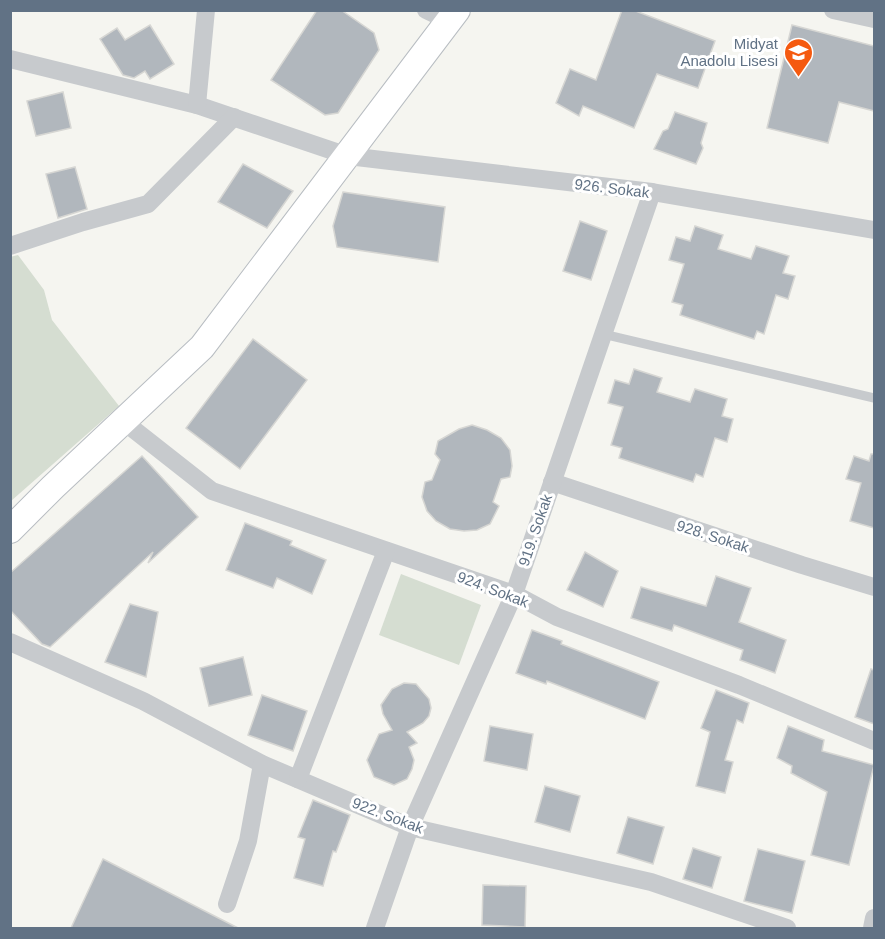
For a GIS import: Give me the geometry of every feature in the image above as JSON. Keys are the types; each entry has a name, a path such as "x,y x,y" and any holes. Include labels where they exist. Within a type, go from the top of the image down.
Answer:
{"main road":[{"path":"10,530 202,348 348,156 444,14"}],"street":[{"path":"197,105 206,10"},
{"path":"832,10 874,20"},
{"name":"926. Sokak","path":"10,59 197,105 348,156 652,192 874,230"},
{"path":"10,246 148,204 234,117"},
{"name":"919. Sokak","path":"375,928 410,826 514,594 652,192"},
{"name":"924. Sokak","path":"123,421 212,491 514,594 557,617 739,686 874,741"},
{"name":"928. Sokak","path":"552,482 874,587"},
{"path":"298,779 386,551"},
{"name":"922. Sokak","path":"10,642 143,701 262,764 410,826 651,882 787,928"},
{"path":"227,904 248,840 262,764"},
{"path":"872,928 874,918"}],"lane":[{"path":"603,334 874,398"}],"shaded area":[{"path":"18,255 44,290 52,320 119,406 11,501 10,257"},
{"path":"401,574 481,605 459,665 379,635"}],"building":[{"path":"317,10 341,10 374,33 379,50 338,113 325,115 271,80"},
{"path":"622,10 633,10 715,41 698,88 657,74 634,128 583,106 579,116 556,103 570,69 596,80"},
{"path":"150,25 174,64 150,79 145,71 134,78 123,75 100,39 117,28 125,40"},
{"path":"792,25 874,46 874,111 839,102 828,143 767,128"},
{"path":"63,92 71,128 36,136 27,101"},
{"path":"675,112 707,123 701,143 703,148 696,164 654,149 663,131 668,129"},
{"path":"243,164 293,191 267,228 218,202"},
{"path":"75,167 87,209 58,218 46,174"},
{"path":"343,192 445,207 438,262 337,247 333,226"},
{"path":"580,221 607,231 591,280 563,271"},
{"path":"695,226 723,235 718,249 751,259 756,246 789,256 783,273 795,276 788,299 776,295 764,334 757,331 754,339 680,315 683,305 672,302 684,264 669,260 676,237 690,241"},
{"path":"253,339 307,380 240,469 186,428"},
{"path":"634,369 662,378 657,392 690,402 695,389 727,399 722,416 733,419 727,442 715,438 703,477 696,474 693,482 619,458 622,448 611,445 623,407 608,403 615,380 629,384"},
{"path":"472,425 501,438 510,450 512,466 510,477 501,479 493,502 499,506 490,524 477,530 450,529 436,521 427,511 422,497 425,482 432,480 440,460 435,454 438,441 459,429"},
{"path":"871,454 874,454 874,528 850,521 861,483 846,479 854,456 869,461"},
{"path":"142,456 198,517 148,563 153,552 50,647 42,644 10,610 10,573"},
{"path":"245,523 292,541 290,545 326,560 312,594 277,578 273,588 226,570"},
{"path":"585,552 618,571 603,607 567,590"},
{"path":"716,576 751,588 739,622 786,640 775,673 740,660 743,650 674,625 672,631 631,618 641,587 706,606"},
{"path":"130,604 158,612 146,677 105,662"},
{"path":"532,630 562,641 561,644 659,682 645,719 547,681 546,684 516,673"},
{"path":"243,657 252,695 209,706 200,668"},
{"path":"871,669 874,670 874,724 855,717"},
{"path":"404,683 416,684 429,699 431,708 429,716 423,723 407,732 417,743 409,747 414,760 412,769 407,779 394,785 374,777 367,760 379,734 392,730 381,705 392,689"},
{"path":"716,690 749,703 743,723 737,720 725,760 733,762 725,793 696,786 710,732 701,728"},
{"path":"262,695 307,711 293,751 248,735"},
{"path":"490,726 533,734 527,770 484,761"},
{"path":"788,726 824,740 822,751 874,765 849,865 811,855 827,792 791,773 792,766 777,758"},
{"path":"545,786 580,796 570,832 535,822"},
{"path":"313,800 350,815 336,852 333,851 323,886 294,878 305,839 298,837"},
{"path":"628,817 664,827 653,864 617,853"},
{"path":"693,848 721,857 712,888 683,879"},
{"path":"758,849 805,861 792,913 744,901"},
{"path":"103,859 238,928 71,928"},
{"path":"483,885 526,886 525,927 482,925"}],"place":[{"name":"Midyat Anadolu Lisesi","path":"799,78"}]}
